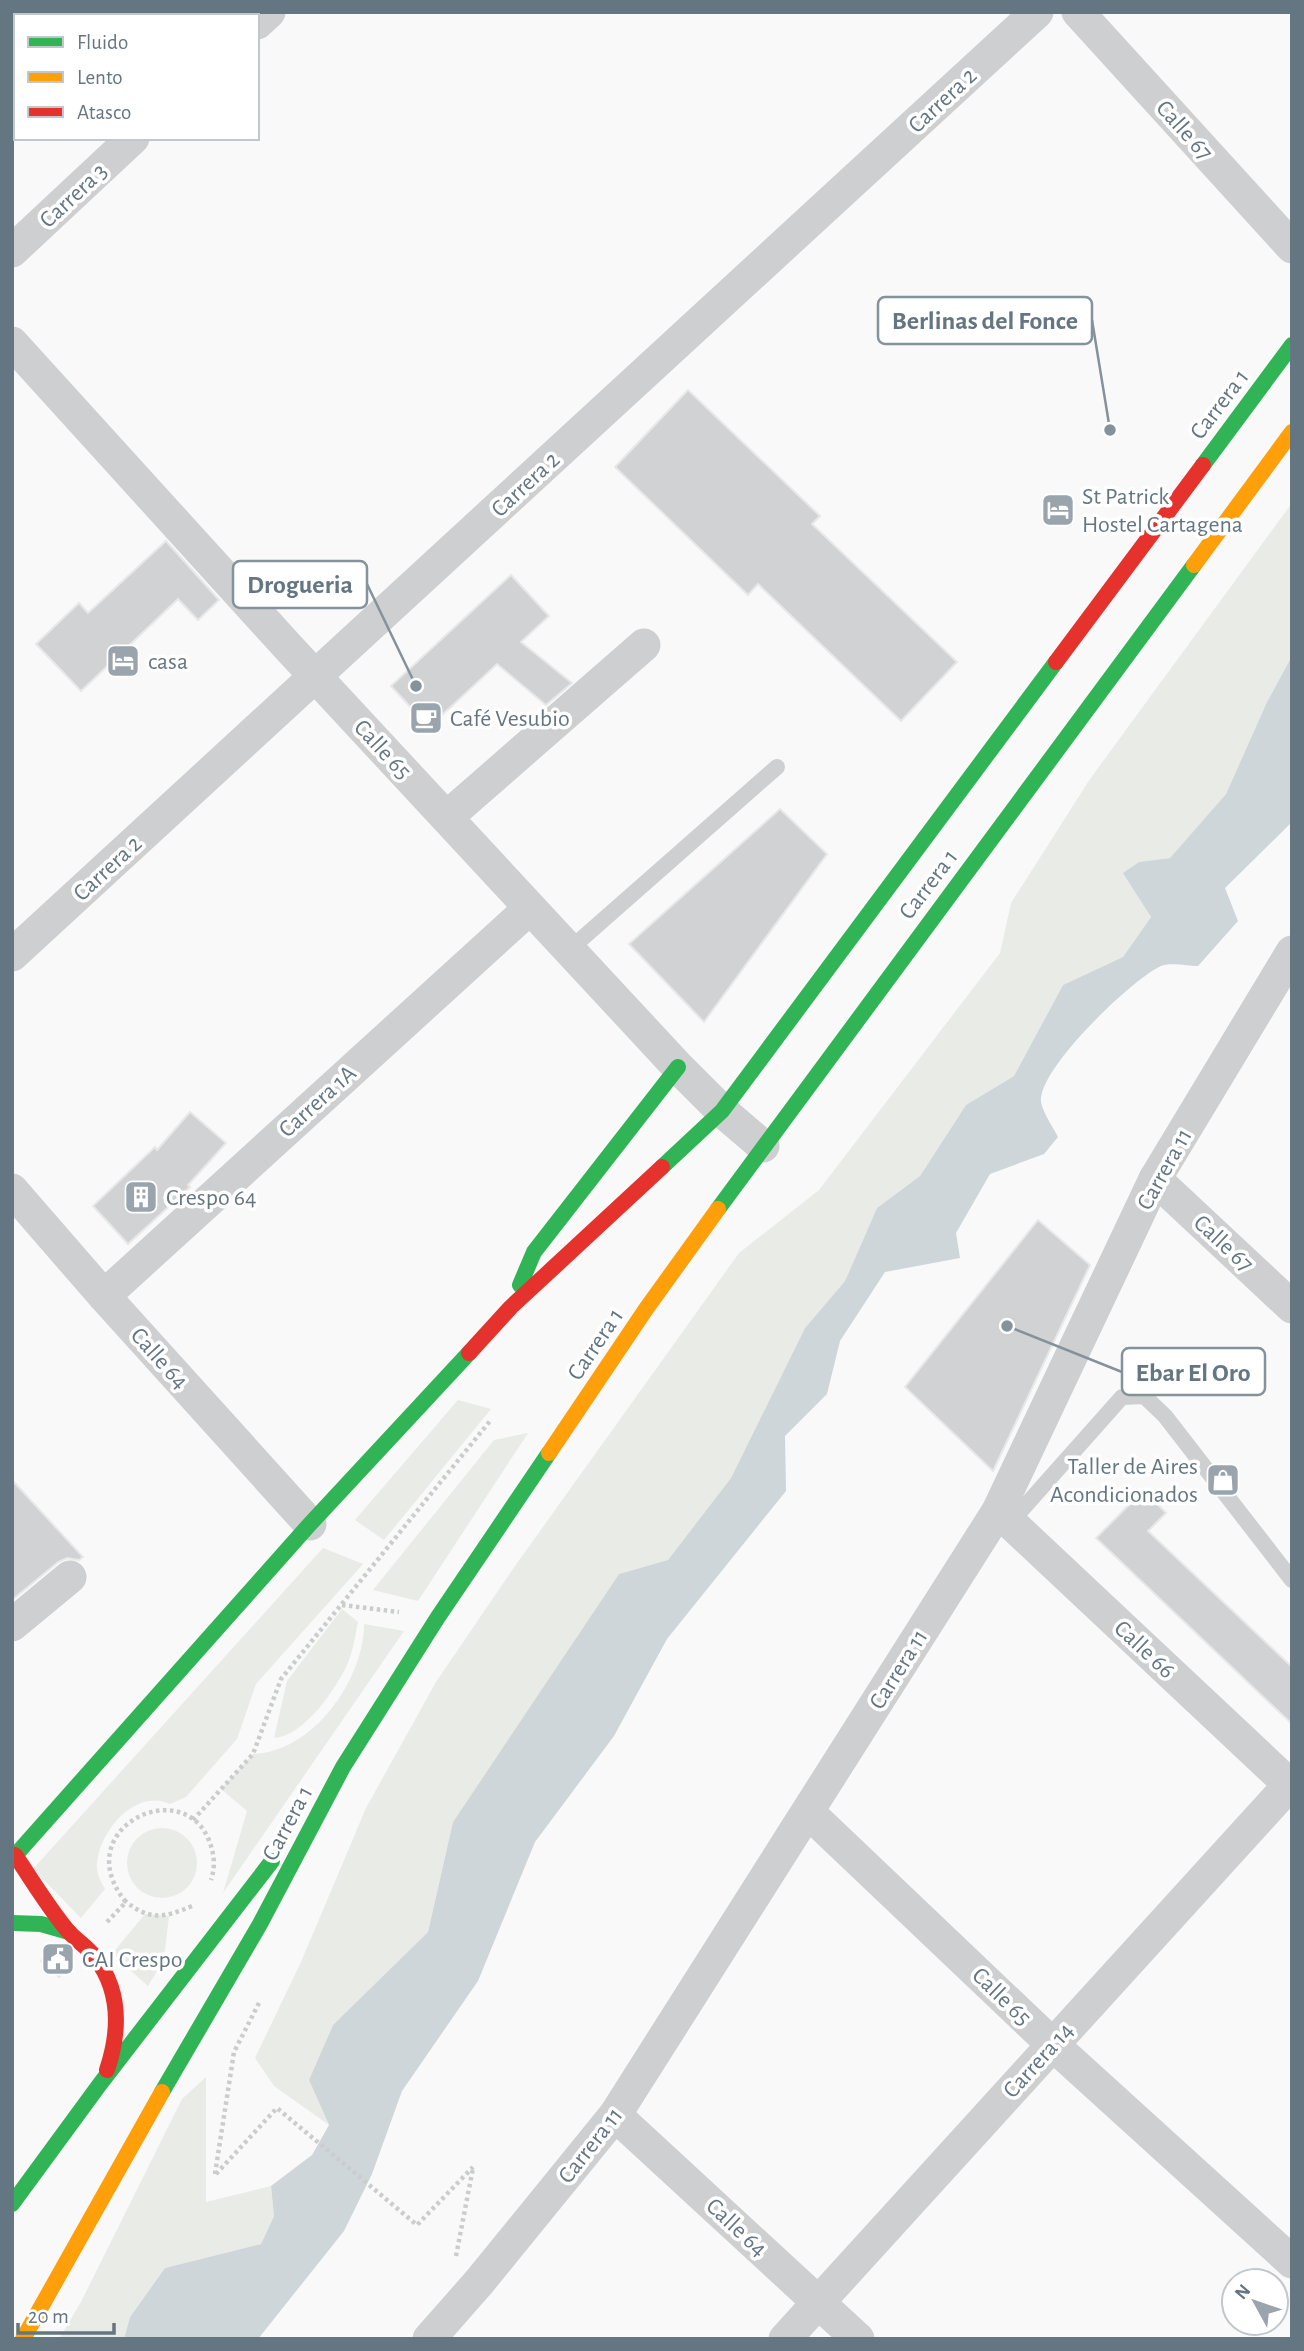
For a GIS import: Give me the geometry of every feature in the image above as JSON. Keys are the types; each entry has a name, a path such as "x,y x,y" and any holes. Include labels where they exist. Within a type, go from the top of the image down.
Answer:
{"main road":[{"name":"Carrera 1","path":"13,1855 310,1524 511,1307 722,1111 1292,345"},
{"name":"Carrera 1","path":"23,2339 113,2176 260,1924 343,1767 438,1617 646,1309 763,1146 1292,432"},
{"path":"511,1307 534,1252 678,1066"},
{"path":"12,2204 100,2084 343,1767"},
{"path":"13,1855 69,1932 85,1946 105,1972 116,2004 118,2020 115,2045 100,2084"},
{"path":"12,1923 31,1922 69,1932"}],"street":[{"name":"Carrera 2","path":"12,955 1037,12"},
{"name":"Calle 67","path":"1078,12 1292,247"},
{"name":"Carrera 3","path":"12,251 131,140"},
{"name":"Calle 65","path":"12,343 569,950 722,1111 763,1146"},
{"path":"447,817 644,645"},
{"name":"Carrera 1A","path":"104,1296 530,908"},
{"name":"Carrera 11","path":"429,2339 480,2281 615,2115 808,1812 1004,1517 1155,1180 1292,952"},
{"name":"Calle 67","path":"1155,1180 1292,1307"},
{"name":"Calle 64","path":"12,1190 310,1524"},
{"name":"Calle 66","path":"1004,1517 1291,1784"},
{"path":"12,1625 70,1577"},
{"name":"Carrera 14","path":"785,2339 1291,1784"},
{"name":"Calle 65","path":"808,1812 1052,2045 1292,2262"},
{"name":"Calle 64","path":"615,2115 858,2339"}],"lane":[{"path":"569,950 777,767"},
{"path":"1004,1517 1122,1397 1144,1396 1165,1416 1292,1580"}],"path":[{"path":"193,1820 253,1754 281,1679 490,1421"},
{"path":"341,1605 438,1617"},
{"path":"194,1905 169,1916 145,1914 125,1901 113,1884 109,1864 112,1845 122,1829 137,1816 156,1811 175,1812 193,1820 206,1834 213,1851 215,1870 209,1888"},
{"path":"264,1992 234,2052 215,2174 277,2108 417,2225 473,2167 456,2259 480,2281"}],"shaded area":[{"path":"1292,503 1292,656 1267,702 1226,794 1170,858 1139,862 1124,873 1151,917 1123,957 1063,985 1014,1076 966,1105 920,1176 877,1208 845,1281 805,1328 731,1478 668,1560 619,1574 453,1822 428,1932 333,2025 309,2080 329,2125 274,2086 255,2058 301,1962 366,1808 436,1682 515,1566 739,1253 819,1190 1000,953 1011,903 1090,779"},
{"path":"1292,656 1292,822 1225,888 1238,921 1198,966 1165,965 1147,974 1109,1006 1070,1048 1054,1069 1044,1088 1041,1102 1058,1137 1044,1154 990,1174 956,1233 960,1258 885,1272 840,1341 827,1394 785,1436 786,1491 667,1639 614,1736 535,1842 478,1981 402,2091 372,2174 344,2231 258,2339 124,2339 130,2317 165,2268 261,2244 274,2216 271,2186 312,2155 329,2125 309,2080 333,2025 428,1932 453,1822 619,1574 668,1560 731,1478 805,1328 845,1281 877,1208 920,1176 966,1105 1014,1076 1063,985 1123,957 1151,917 1123,873 1139,862 1170,858 1226,794 1267,702"},
{"path":"458,1400 491,1409 384,1540 355,1520"},
{"path":"528,1433 418,1601 373,1590 494,1440"},
{"path":"323,1548 363,1564 256,1684 237,1739 186,1797 170,1804 144,1802 132,1807 112,1826 97,1863 105,1889 81,1918 33,1869"},
{"path":"342,1609 358,1622 351,1655 342,1675 327,1699 307,1721 285,1735 274,1738 287,1681"},
{"path":"364,1624 404,1631 223,1893 247,1811 221,1789 253,1754 275,1750 296,1741 331,1709 355,1668 362,1646"},
{"path":"162,1828 187,1838 197,1863 187,1888 162,1898 137,1888 127,1863 137,1838"},
{"path":"145,1914 169,1916 164,1959 148,1986 112,1954"},
{"path":"206,2077 206,2202 271,2186 274,2216 261,2244 165,2268 130,2317 124,2339 59,2339 81,2302 182,2099"}],"building":[{"path":"688,390 820,516 812,524 957,662 901,721 758,584 748,595 615,467"},
{"path":"166,541 219,600 198,620 178,599 81,691 36,644 79,603 88,613"},
{"path":"511,575 549,616 521,642 572,683 546,705 497,664 429,727 391,686"},
{"path":"780,809 827,854 704,1022 629,944"},
{"name":"Crespo 64","path":"190,1112 226,1143 188,1185 190,1187 128,1244 93,1206 155,1147 157,1150"},
{"path":"1038,1220 1090,1265 993,1471 905,1387"},
{"path":"12,1480 83,1557 79,1560 67,1558 58,1562 12,1600"},
{"path":"1144,1490 1166,1513 1148,1531 1292,1667 1292,1724 1096,1538"},
{"name":"CAI Crespo","path":"51,1949 71,1964 59,1977 41,1961"}],"traffic: fast":[{"path":"1203,465 1292,345"},
{"path":"718,1209 1194,565"},
{"path":"662,1167 722,1111 1056,662"},
{"path":"520,1285 534,1252 678,1067"},
{"path":"12,1859 310,1524 469,1353"},
{"path":"162,2092 260,1924 343,1767 438,1617 549,1453"},
{"path":"12,2204 100,2084 272,1861"},
{"path":"12,1923 41,1924 69,1932"}],"traffic: slow":[{"path":"1194,565 1292,432"},
{"path":"549,1453 646,1309 718,1209"},
{"path":"23,2339 162,2092"}],"traffic: jam":[{"path":"1056,662 1203,465"},
{"path":"469,1353 511,1307 662,1167"},
{"path":"15,1855 61,1922 95,1957 110,1984 114,1997 116,2026 107,2070"}],"place":[{"name":"Berlinas del Fonce","path":"1110,430"},
{"name":"St Patrick Hostel Cartagena","path":"1058,510"},
{"name":"casa","path":"123,661"},
{"name":"Drogueria","path":"416,686"},
{"name":"Café Vesubio","path":"426,718"},
{"name":"Crespo 64","path":"141,1197"},
{"name":"Ebar El Oro","path":"1007,1326"},
{"name":"Taller de Aires Acondicionados","path":"1223,1480"},
{"name":"CAI Crespo","path":"58,1959"}]}
